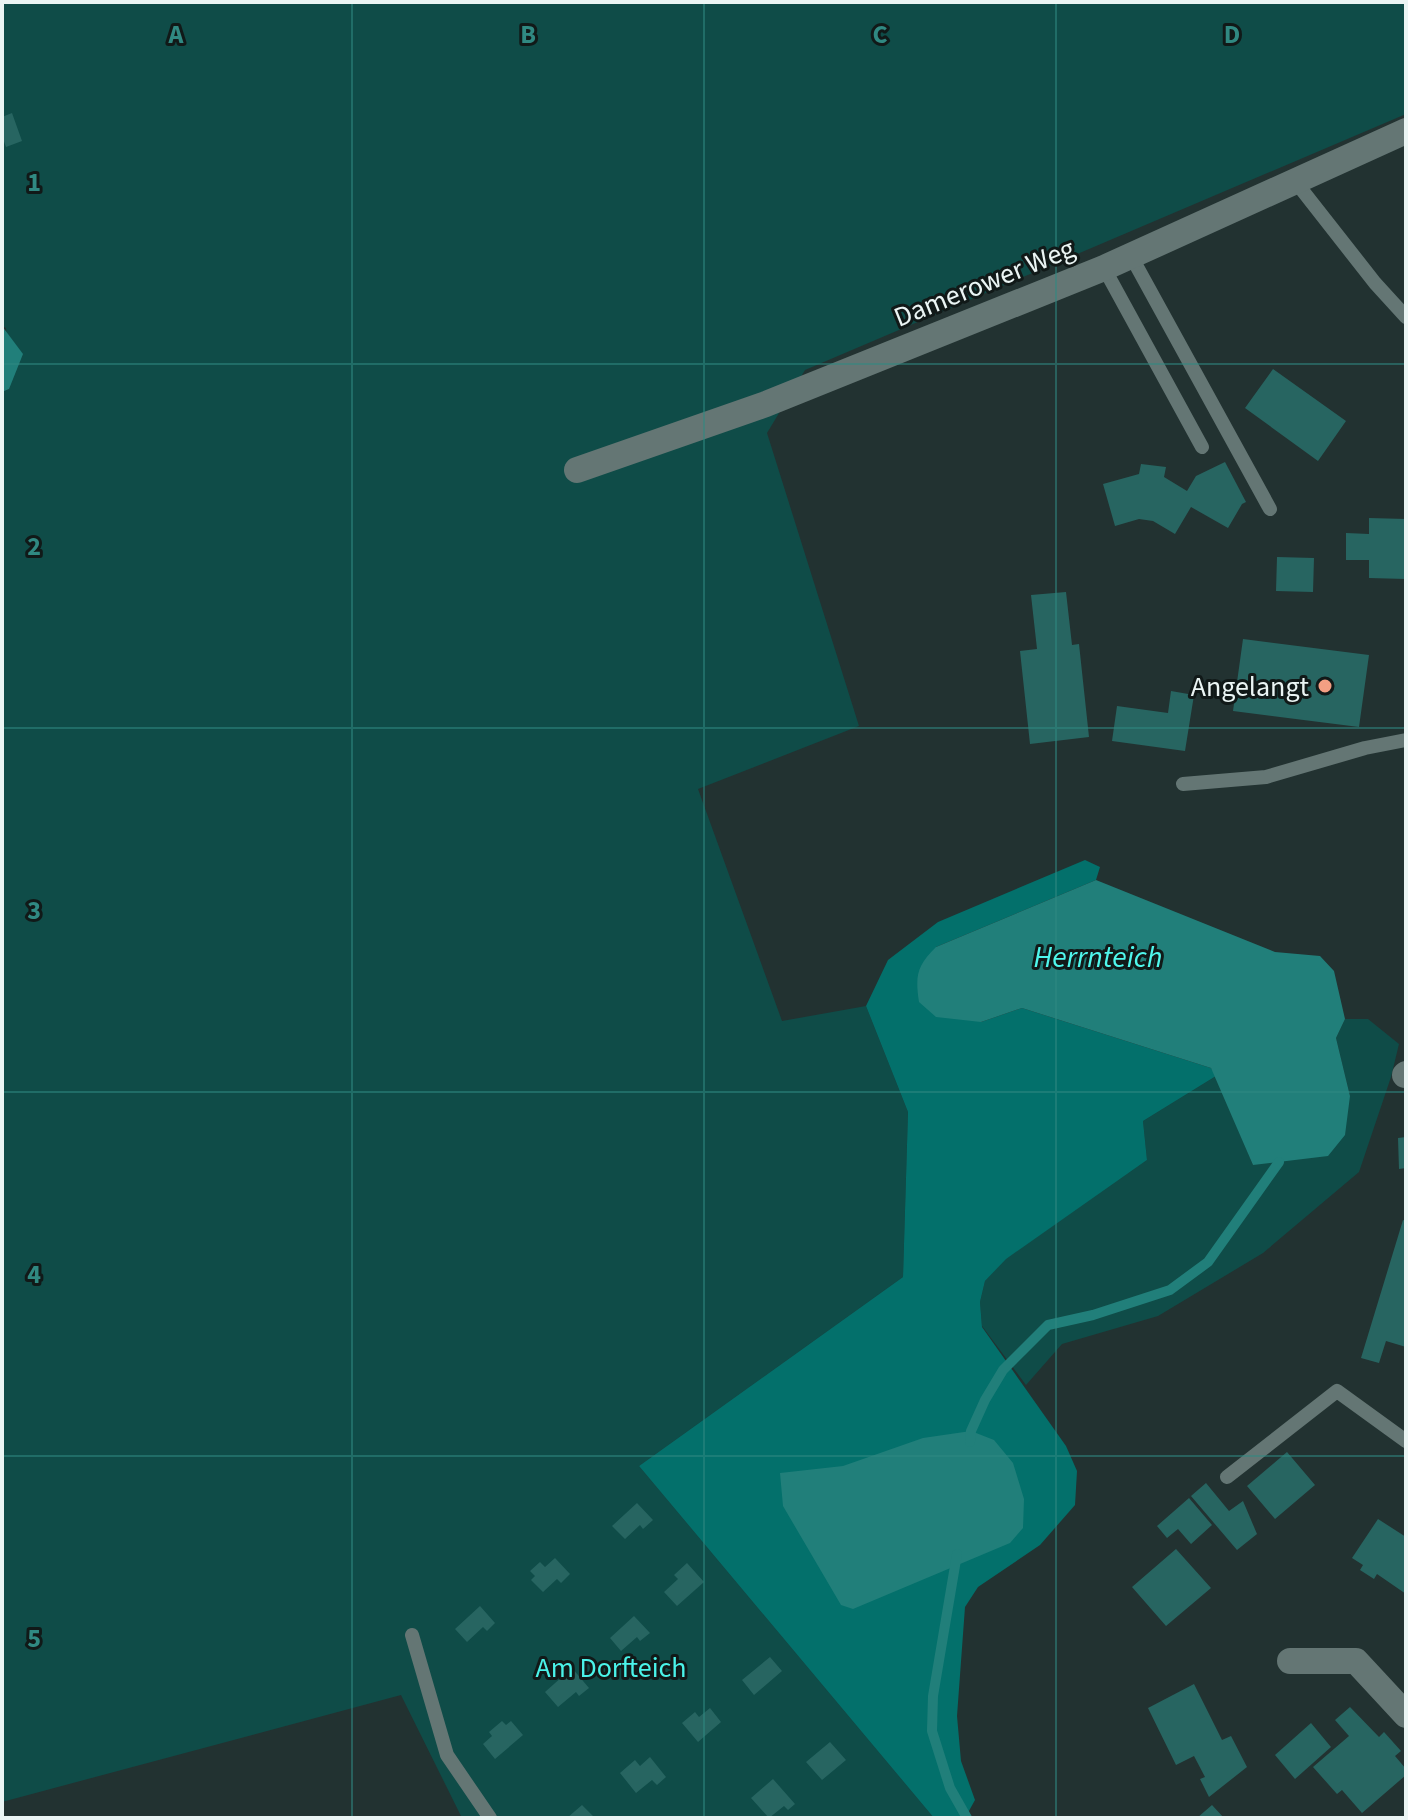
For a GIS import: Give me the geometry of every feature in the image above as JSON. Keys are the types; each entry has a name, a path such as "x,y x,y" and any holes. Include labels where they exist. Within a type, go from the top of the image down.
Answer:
{"street":[{"name":"Damerower Weg","path":"577,470 766,404 1104,268 1406,131"},
{"path":"1290,1661 1356,1661 1406,1715"}],"lane":[{"path":"1295,181 1375,283 1406,317"},
{"path":"1131,256 1270,509"},
{"path":"1104,268 1202,447"},
{"path":"1183,784 1266,777 1365,748 1406,740"},
{"path":"1227,1477 1337,1391 1406,1441"},
{"path":"412,1635 447,1755 490,1818"}],"green space":[{"name":"Am Dorfteich","path":"2,2 1406,2 1406,114 805,370 767,433 859,726 698,789 782,1021 866,1006 908,1112 903,1277 639,1466 934,1818 462,1818 401,1695 2,1802 2,392 9,389 6,328 2,326"},
{"path":"1345,1019 1368,1019 1399,1044 1359,1172 1263,1253 1158,1316 1062,1344 1026,1385 982,1326 980,1302 985,1281 1005,1259 1147,1160 1143,1121 1216,1076 1253,1165 1350,1096 1336,1038"}],"shaded area":[{"path":"1085,860 1100,867 1096,880 936,947 981,1022 1022,1008 1211,1068 1216,1076 1143,1121 1147,1160 1006,1259 985,1281 980,1302 982,1327 1066,1446 1077,1471 1075,1505 1040,1545 978,1587 965,1607 957,1716 961,1761 975,1800 965,1818 934,1818 639,1466 903,1277 908,1112 866,1006 888,960 938,922"}],"water":[{"path":"2,326 23,354 9,389 2,392"},
{"name":"Herrnteich","path":"1096,880 1275,952 1320,956 1334,971 1345,1019 1336,1038 1350,1096 1345,1135 1328,1156 1253,1165 1211,1068 1022,1008 981,1022 936,1017 919,1002 919,972 936,947"},
{"path":"971,1431 994,1440 1013,1463 1024,1499 1023,1528 1010,1543 853,1609 841,1605 783,1506 780,1473 843,1466 923,1438"}],"building":[{"path":"12,113 22,141 6,147 2,136 2,117"},
{"path":"1273,369 1346,421 1318,461 1245,408"},
{"path":"1225,462 1246,502 1228,528 1191,507 1175,534 1153,521 1139,519 1115,526 1103,484 1139,474 1141,464 1166,467 1164,477 1187,491 1196,476"},
{"path":"1369,518 1406,519 1406,579 1369,578 1369,560 1346,560 1346,533 1369,534"},
{"path":"1277,557 1314,558 1313,592 1276,591"},
{"path":"1066,592 1072,645 1079,644 1089,737 1030,744 1020,651 1037,649 1031,595"},
{"path":"1243,639 1369,655 1359,727 1233,711"},
{"path":"1171,691 1194,695 1185,751 1112,741 1117,706 1168,713"},
{"path":"1406,1137 1406,1168 1399,1169 1398,1138"},
{"path":"1403,1220 1406,1221 1406,1347 1386,1341 1379,1363 1361,1358"},
{"path":"1287,1452 1315,1485 1275,1519 1247,1486"},
{"path":"1206,1483 1229,1511 1243,1501 1257,1534 1237,1550 1191,1496"},
{"path":"1189,1498 1212,1525 1191,1544 1178,1529 1167,1538 1157,1526"},
{"path":"637,1503 653,1520 643,1529 640,1525 625,1539 612,1526"},
{"path":"1378,1519 1406,1537 1406,1594 1377,1574 1374,1579 1360,1570 1363,1565 1352,1558"},
{"path":"1176,1549 1211,1588 1166,1626 1132,1587"},
{"path":"555,1558 570,1574 561,1583 557,1579 543,1592 531,1580 535,1576 530,1571 540,1562 545,1567"},
{"path":"687,1563 704,1582 677,1606 664,1592 678,1579 674,1575"},
{"path":"480,1606 495,1623 487,1631 483,1627 467,1642 455,1629"},
{"path":"634,1616 650,1633 640,1641 637,1637 621,1651 610,1638"},
{"path":"770,1657 782,1671 754,1695 742,1680"},
{"path":"572,1668 589,1688 579,1696 576,1692 558,1707 545,1692"},
{"path":"1194,1684 1222,1740 1231,1736 1247,1767 1209,1797 1200,1779 1205,1777 1194,1756 1176,1765 1148,1708"},
{"path":"1350,1707 1379,1737 1384,1732 1401,1751 1395,1756 1406,1769 1406,1775 1362,1813 1342,1790 1337,1794 1313,1767 1349,1736 1335,1720"},
{"path":"710,1708 721,1722 698,1742 682,1723 695,1712 699,1717"},
{"path":"502,1721 506,1725 511,1721 523,1735 495,1759 483,1744 492,1736 489,1732"},
{"path":"1311,1723 1331,1747 1295,1779 1275,1755"},
{"path":"830,1742 846,1760 822,1780 806,1762"},
{"path":"650,1757 666,1777 657,1785 652,1780 636,1793 620,1773 635,1760 640,1766"},
{"path":"773,1779 795,1804 788,1810 784,1806 769,1818 751,1798"},
{"path":"582,1805 595,1818 567,1818"},
{"path":"1212,1805 1224,1818 1197,1818"}],"waterway":[{"path":"970,1442 971,1431 985,1400 1003,1370 1048,1325 1093,1315 1170,1290 1208,1262 1279,1162"},
{"path":"957,1554 933,1696 932,1731 950,1788 967,1818"}],"place":[{"name":"Angelangt","path":"1325,686"}]}
